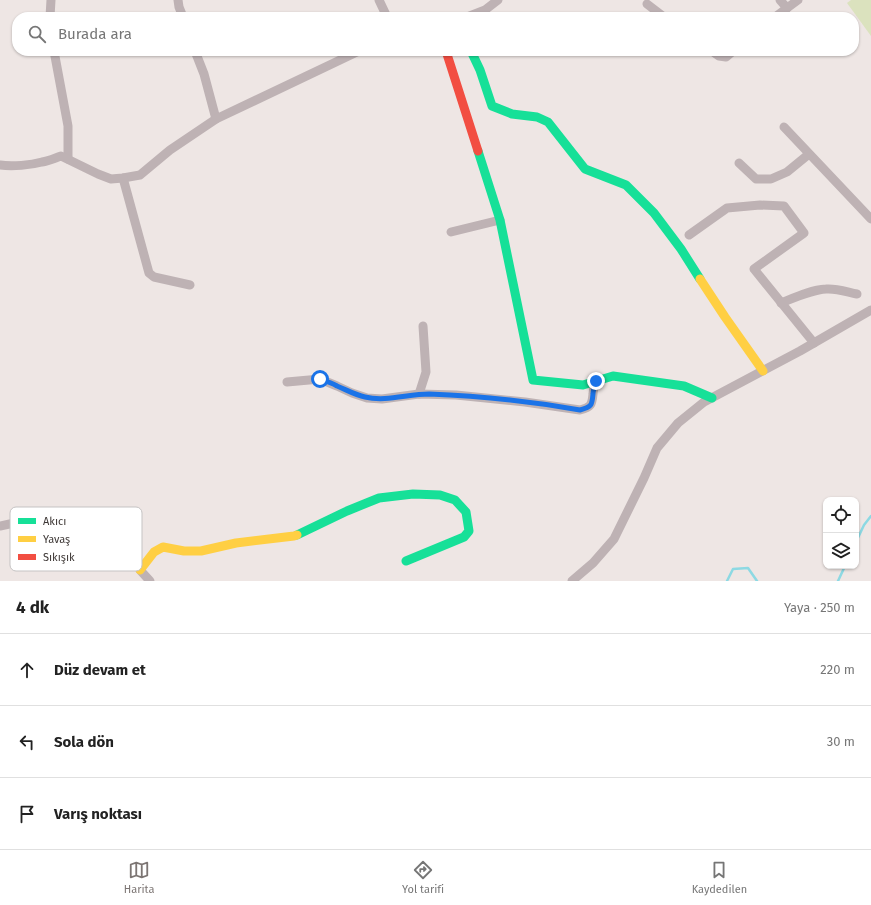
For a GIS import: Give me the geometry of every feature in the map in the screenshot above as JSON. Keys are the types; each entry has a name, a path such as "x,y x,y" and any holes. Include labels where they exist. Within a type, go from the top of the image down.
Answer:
{"street":[{"path":"50,12 51,0"},
{"path":"178,0 181,12"},
{"path":"379,0 385,12"},
{"path":"481,12 486,10 498,0"},
{"path":"780,0 787,8"},
{"path":"782,12 798,0"},
{"path":"646,4 657,12"},
{"path":"55,56 68,126 68,159"},
{"path":"197,56 204,74 216,119"},
{"path":"0,165 4,166 43,162 61,156 111,179 140,175 170,150 216,119 348,56"},
{"path":"448,56 500,220 533,380 583,385 613,376 684,386 712,398"},
{"path":"473,56 480,70 492,106 512,114 537,117 548,122 585,169 626,185 654,213 681,249 762,371"},
{"path":"784,127 871,219"},
{"path":"739,163 756,179 771,179 787,172 809,154"},
{"path":"123,178 149,273 154,277 190,285"},
{"path":"690,235 727,208 784,206 804,233 754,269 814,343"},
{"path":"451,232 500,220"},
{"path":"781,303 805,293 827,289 857,294"},
{"path":"572,581 592,563 614,539 657,448 678,423 704,402 814,343 871,310"},
{"path":"419,394 426,372 423,326"},
{"path":"287,382 320,379 367,398 382,399 419,394 456,395 525,402 580,410 588,408 592,403 596,381"},
{"path":"142,567 154,552 164,547 184,551 201,551 236,543 294,536 379,498 413,494 440,495 455,500 466,512 469,531 464,537 406,561"},
{"path":"0,526 10,524"},
{"path":"141,571 150,581"}],"green space":[{"path":"851,0 871,0 871,36 859,20 859,12 854,12 847,3"}],"waterway":[{"path":"859,536 864,525 871,516"},
{"path":"727,581 733,569 748,568 757,581"},
{"path":"838,581 844,569"}],"traffic: fast":[{"path":"473,56 480,70 492,106 512,114 537,117 548,122 585,169 626,185 654,213 681,249 700,279"},
{"path":"478,151 500,220 533,380 583,385 613,376 684,386 712,398"},
{"path":"297,535 347,511 379,498 413,494 440,495 455,500 466,512 469,531 464,537 406,561"}],"traffic: slow":[{"path":"700,279 763,371"},
{"path":"142,567 154,552 163,547 184,551 201,551 236,543 297,535"}],"traffic: jam":[{"path":"448,56 478,151"}],"route":[{"path":"320,379 367,398 382,399 419,394 456,395 525,402 580,410 588,408 592,403 596,381"}]}
